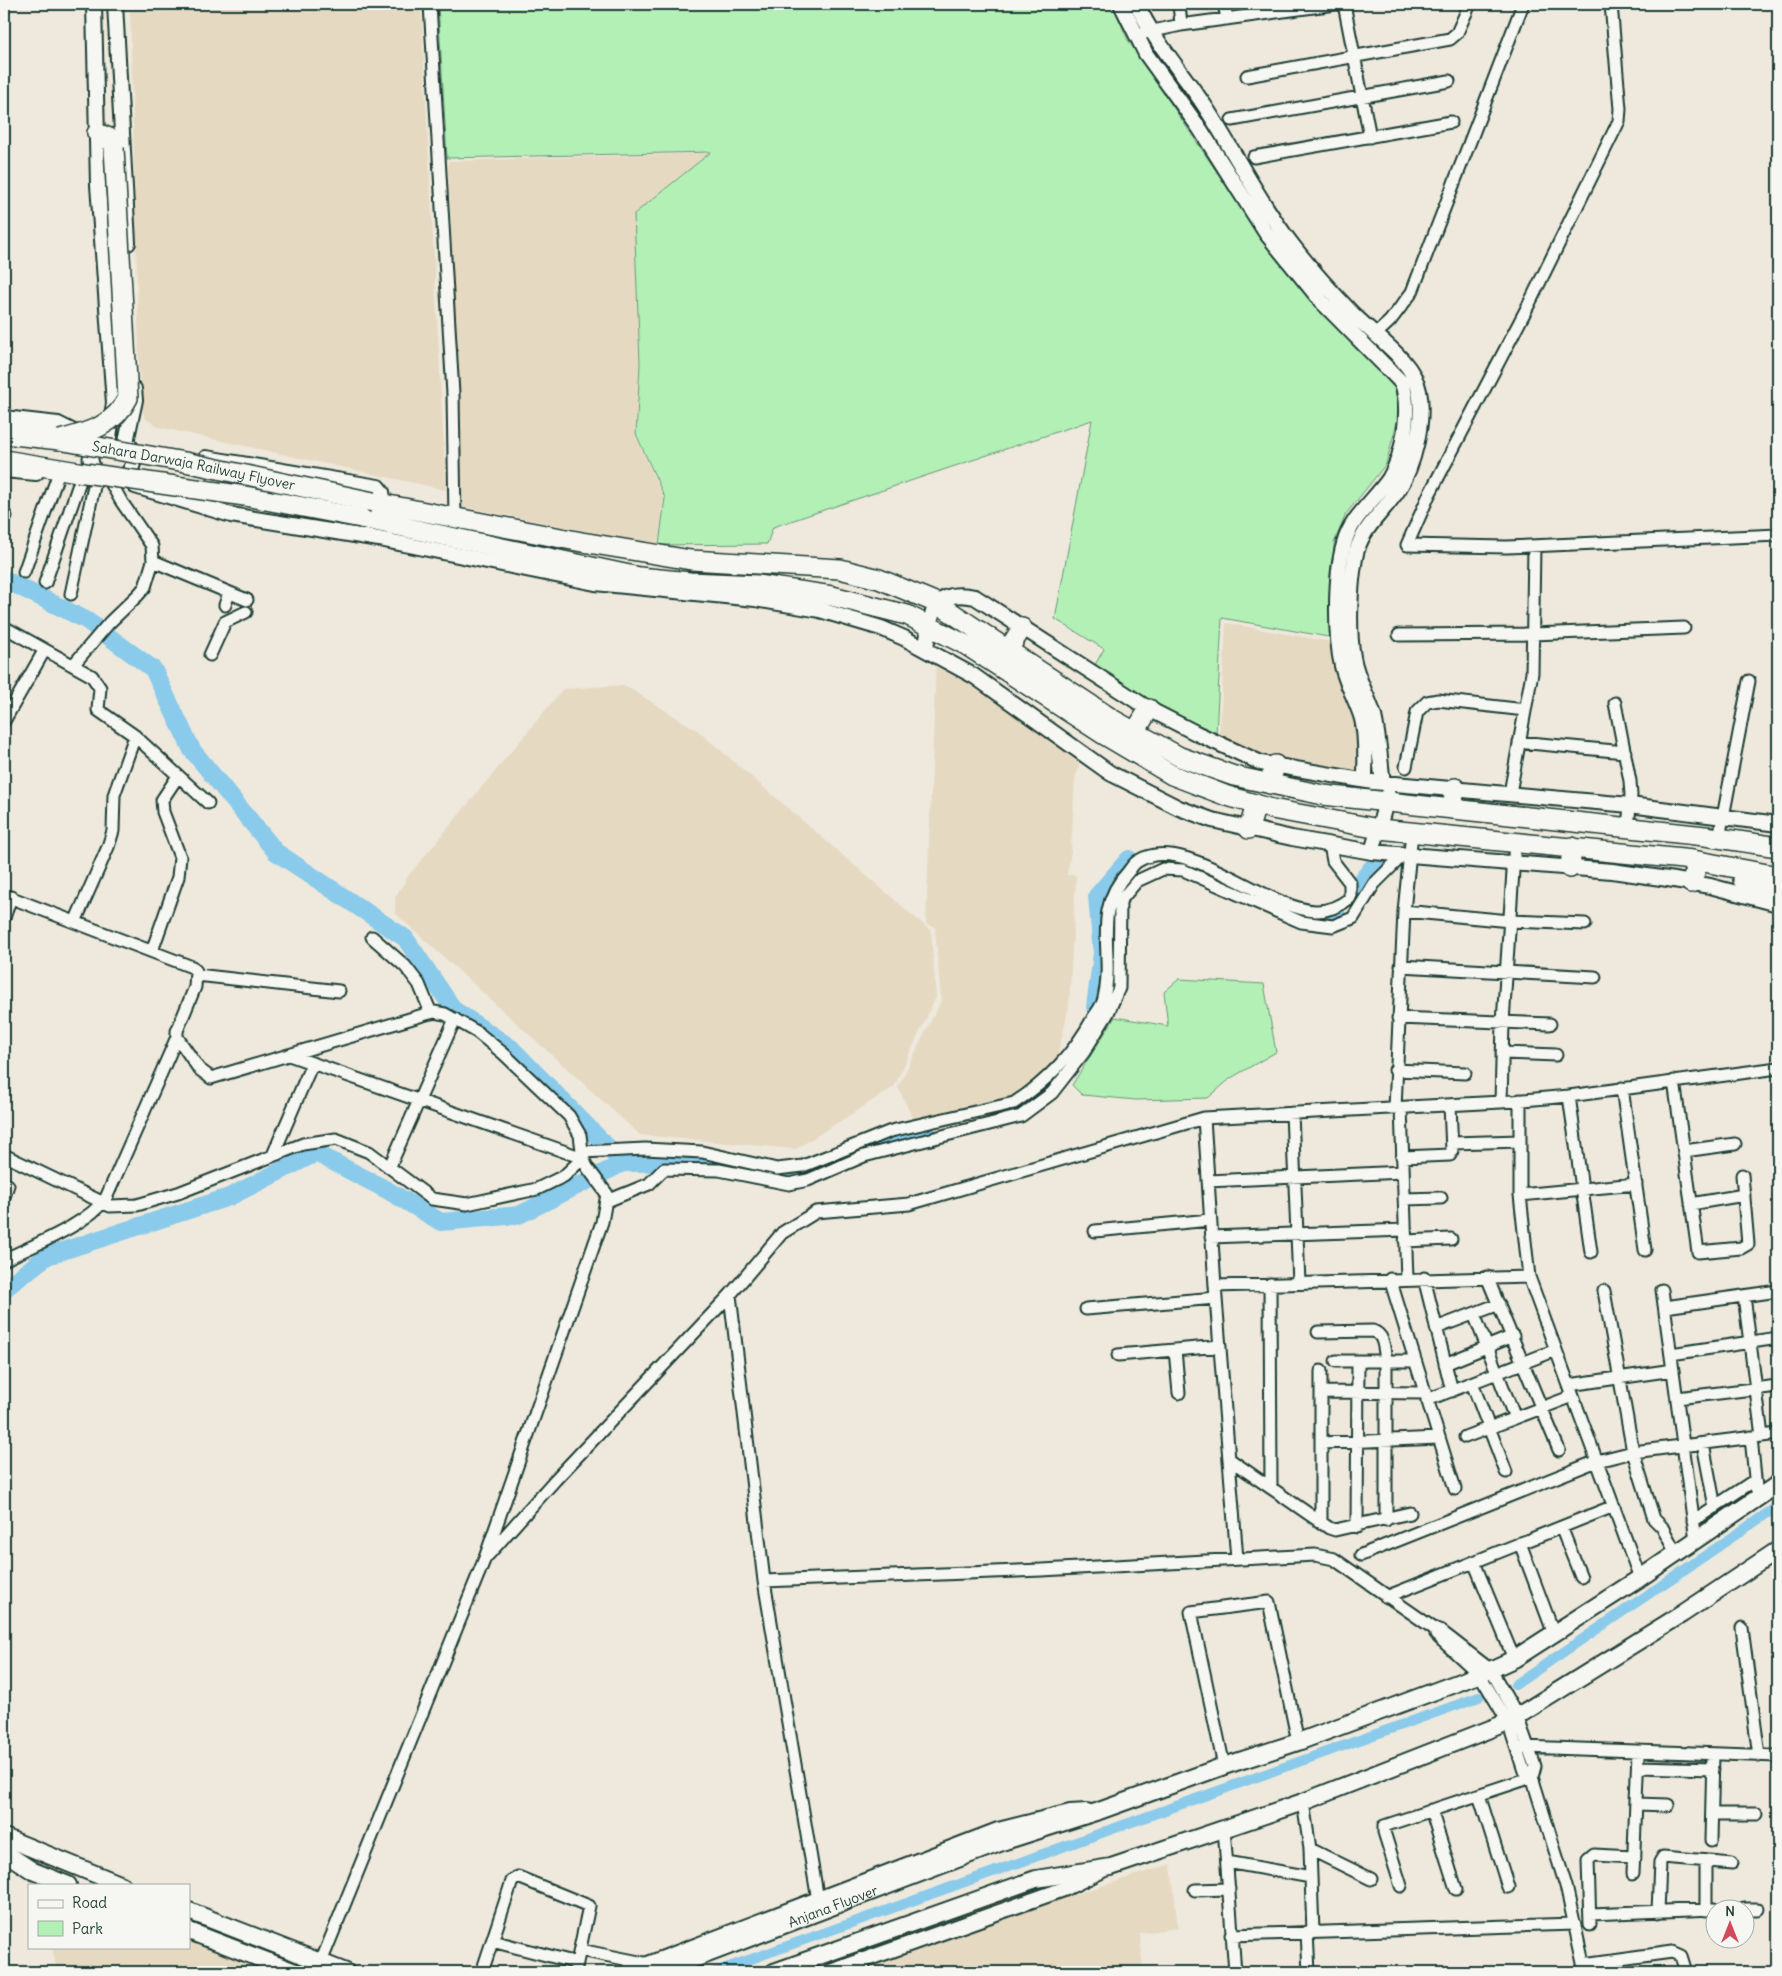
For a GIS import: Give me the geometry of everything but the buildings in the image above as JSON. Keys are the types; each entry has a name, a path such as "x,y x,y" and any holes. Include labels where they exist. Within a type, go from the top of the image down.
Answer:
{"highway":[{"path":"60,440 110,429 128,398 114,148 112,139 97,133"},
{"name":"Sahara Darwaja Railway Flyover","path":"4,434 60,440 185,462 455,518 691,560 840,569 879,580 937,603 1135,732 1180,757 1234,776 1323,795 1386,803 1773,843"},
{"name":"Sahara Darwaja Railway Flyover","path":"4,460 245,496 361,518 380,531 639,577 690,582 758,585 832,596 907,615 929,625 966,645 1103,734 1172,775 1227,796 1256,804 1379,829 1515,841 1695,862 1777,881"},
{"path":"1008,650 1022,628"},
{"path":"1135,732 1149,709"},
{"path":"1270,784 1275,765"},
{"path":"1452,809 1454,788"},
{"path":"1249,829 1256,804"},
{"path":"1570,868 1572,847"},
{"path":"1692,883 1695,862"}],"main road":[{"name":"Anjana Flyover","path":"655,1968 1005,1841 1099,1811 1224,1766 1298,1742 1485,1672 1514,1659 1554,1634 1778,1484"},
{"path":"774,1972 1036,1879 1110,1867 1303,1802 1512,1719 1682,1614 1778,1550"},
{"path":"4,1837 120,1884"},
{"path":"4,1852 33,1871 66,1884"},
{"path":"190,1911 319,1968 346,1972"},
{"path":"190,1931 295,1972"}],"street":[{"path":"74,664 145,587 153,561 152,546 107,478 91,464 92,450 110,429 114,403 98,185 94,4"},
{"path":"115,4 126,180 135,400 128,445"},
{"path":"430,4 453,394 455,518"},
{"path":"1121,4 1136,37 1200,128 1266,233 1322,302 1402,383 1406,395 1405,425 1397,457 1389,478 1351,524 1343,545 1340,566 1338,590 1340,655 1346,682 1362,719 1365,742 1365,780"},
{"path":"1136,4 1152,31 1205,107 1251,183 1291,243 1350,311 1408,366 1415,378 1420,406 1416,444 1402,482 1382,510 1366,527 1354,560 1351,646 1356,669 1374,718 1387,783 1386,803 1372,852"},
{"path":"1179,4 1181,24"},
{"path":"1224,4 1226,19"},
{"path":"1136,37 1181,24 1226,19 1268,9 1336,4"},
{"path":"1344,4 1370,137"},
{"path":"1247,76 1450,39 1457,33 1470,4"},
{"path":"1375,336 1390,321 1412,292 1523,4"},
{"path":"1611,4 1620,109 1619,121 1529,304 1429,495 1407,545 1534,546 1778,535"},
{"path":"1232,120 1449,81"},
{"path":"1254,157 1451,122"},
{"path":"4,418 58,424 96,444"},
{"path":"71,594 107,478 132,467 134,460 128,445 110,429"},
{"path":"128,445 378,487 382,492 379,503"},
{"path":"4,470 81,478 107,478 231,515 380,531 595,583 755,599 820,610 881,628 926,649 974,676 1110,773 1179,808 1212,820 1249,829 1372,852 1612,871 1692,883 1778,904"},
{"path":"24,572 58,475"},
{"path":"45,583 81,478"},
{"path":"1510,793 1532,673 1534,546"},
{"path":"153,561 229,593 247,606 225,622 210,655"},
{"path":"225,605 229,593"},
{"path":"926,649 929,625 937,603 949,595 959,594 975,597 1149,709 1261,763 1387,783 1630,805 1778,824"},
{"path":"4,627 44,651 74,664 97,682 100,688 98,710 135,736 208,803"},
{"path":"1399,635 1533,634 1684,628"},
{"path":"4,721 44,651"},
{"path":"1719,838 1750,681"},
{"path":"1406,767 1416,712 1427,702 1438,700 1525,710"},
{"path":"1615,703 1630,781 1628,828"},
{"path":"75,922 108,847 113,831 114,795 135,736"},
{"path":"1519,742 1625,752"},
{"path":"152,951 178,878 180,857 163,812 162,800 178,776"},
{"path":"1407,1279 1403,1172 1396,1070 1406,855 1412,833"},
{"path":"1501,1102 1503,1022 1515,841"},
{"path":"288,1056 584,1157 646,1149 702,1152 777,1169 803,1166 891,1131 1014,1103 1032,1092 1058,1068 1081,1040 1104,1000 1107,974 1105,942 1108,907 1118,882 1138,860 1162,854 1186,857 1289,904 1315,911 1338,907 1350,898 1350,883 1333,861 1330,844"},
{"path":"607,1198 649,1184 664,1169 719,1170 789,1184 808,1180 872,1153 1021,1116 1052,1093 1084,1052 1108,1013 1119,988 1120,901 1137,881 1163,869 1183,870 1301,922 1333,926 1353,918 1374,884 1406,855"},
{"path":"4,918 8,896 192,967 197,975 195,987 177,1031 177,1037 102,1204 86,1218 4,1260"},
{"path":"1404,911 1510,921 1585,924"},
{"path":"372,937 409,972 418,984 431,1013"},
{"path":"1401,966 1595,977"},
{"path":"197,975 339,991"},
{"path":"177,1037 199,1069 211,1078 431,1013 446,1014 477,1032 504,1054 569,1116 580,1135 584,1157 607,1198 602,1222 485,1558 319,1968"},
{"path":"1398,1018 1550,1024"},
{"path":"390,1166 456,1019"},
{"path":"1502,1053 1556,1055"},
{"path":"273,1155 312,1064"},
{"path":"485,1558 555,1480 730,1295 782,1233 816,1212 909,1204 1204,1118 1501,1102 1569,1096 1778,1068"},
{"path":"1396,1070 1465,1073"},
{"path":"1674,1081 1698,1252 1741,1248 1748,1244 1749,1238 1742,1175"},
{"path":"1622,1088 1645,1250"},
{"path":"1569,1096 1591,1252"},
{"path":"1520,1100 1520,1195 1529,1277 1640,1578"},
{"path":"1402,1157 1450,1155 1452,1143 1450,1105"},
{"path":"1292,1114 1299,1284"},
{"path":"1204,1118 1214,1286 1236,1559"},
{"path":"4,1154 102,1204 110,1206 136,1205 178,1192 303,1144 336,1139 369,1152 432,1199 467,1204 537,1189 564,1176 584,1157"},
{"path":"1452,1143 1520,1141"},
{"path":"1684,1151 1735,1144"},
{"path":"1208,1181 1403,1172"},
{"path":"1520,1195 1636,1184"},
{"path":"4,1197 8,1185"},
{"path":"1691,1204 1744,1195"},
{"path":"1404,1199 1442,1198"},
{"path":"1095,1231 1210,1220"},
{"path":"1211,1237 1297,1234 1405,1235 1451,1239"},
{"path":"1487,1277 1559,1450"},
{"path":"1214,1286 1424,1278 1529,1277"},
{"path":"1424,1278 1452,1390"},
{"path":"1390,1279 1454,1489"},
{"path":"1270,1284 1271,1488"},
{"path":"1662,1290 1696,1540"},
{"path":"1604,1291 1618,1378 1633,1452 1654,1519 1662,1527 1676,1553"},
{"path":"1665,1307 1778,1291"},
{"path":"730,1295 764,1581 818,1900"},
{"path":"1744,1296 1756,1389 1755,1480 1757,1499"},
{"path":"1086,1309 1216,1298"},
{"path":"1436,1328 1499,1304"},
{"path":"1474,1314 1515,1418"},
{"path":"1318,1332 1373,1330 1379,1332 1386,1361 1386,1520"},
{"path":"1445,1364 1512,1336"},
{"path":"1671,1354 1778,1338"},
{"path":"1118,1355 1220,1346"},
{"path":"1175,1350 1179,1393"},
{"path":"1321,1392 1386,1392 1426,1397 1472,1383 1556,1350"},
{"path":"1336,1361 1415,1361"},
{"path":"1357,1527 1358,1361"},
{"path":"1465,1437 1542,1408 1571,1390 1618,1378 1673,1370"},
{"path":"1320,1522 1321,1371"},
{"path":"1472,1383 1506,1472"},
{"path":"1677,1398 1778,1386"},
{"path":"1361,1555 1598,1461 1633,1452 1778,1434"},
{"path":"1321,1443 1439,1438"},
{"path":"1703,1444 1714,1507"},
{"path":"1228,1459 1320,1522 1335,1530 1357,1527 1410,1513"},
{"path":"1693,1521 1755,1480"},
{"path":"1386,1597 1614,1506"},
{"path":"1561,1527 1581,1577"},
{"path":"1520,1543 1554,1634"},
{"path":"764,1581 1325,1556 1334,1559 1436,1630 1436,1635 1485,1672 1529,1748 1536,1766 1532,1777"},
{"path":"1474,1562 1514,1659"},
{"path":"1224,1766 1192,1612 1269,1602 1298,1742"},
{"path":"1742,1628 1759,1756"},
{"path":"1512,1719 1516,1746 1524,1771 1532,1777 1569,1899 1584,1968 1672,1952 1681,1956 1686,1972"},
{"path":"1516,1746 1529,1748 1778,1756"},
{"path":"1633,1874 1638,1752"},
{"path":"1711,1841 1713,1754"},
{"path":"1638,1767 1713,1769"},
{"path":"1401,1886 1384,1832 1384,1826 1532,1777"},
{"path":"1479,1794 1508,1887"},
{"path":"1303,1802 1310,1849 1309,1972"},
{"path":"1636,1804 1668,1805"},
{"path":"1431,1810 1456,1889"},
{"path":"627,1972 655,1968 818,1900 998,1830 1070,1812 1099,1811"},
{"path":"1712,1814 1757,1814"},
{"path":"1224,1828 1235,1972"},
{"path":"1310,1849 1370,1879"},
{"path":"1634,1857 1594,1855 1589,1857 1590,1920 1658,1912 1704,1909"},
{"path":"1658,1912 1661,1859 1667,1856 1732,1863"},
{"path":"1706,1861 1709,1898"},
{"path":"1227,1862 1311,1878"},
{"path":"830,1972 861,1967 1064,1889 1110,1867"},
{"path":"482,1972 512,1881 518,1877 589,1906 576,1968 492,1942"},
{"path":"1195,1890 1229,1889"},
{"path":"1569,1899 1589,1897"},
{"path":"1754,1908 1758,1908"},
{"path":"1231,1935 1575,1924"},
{"path":"580,1950 655,1968"}],"shaded area":[{"path":"130,4 421,4 446,490 158,427 145,418 140,403"},
{"path":"709,153 634,214 639,365 635,434 664,499 658,545 463,507 448,161"},
{"path":"1226,623 1332,642 1359,720 1362,776 1262,760 1219,740"},
{"path":"936,660 971,678 1081,758 1075,780 1071,851 1067,875 1076,875 1069,1006 1057,1059 1029,1088 998,1102 913,1119 898,1087 941,1001 935,927 926,924"},
{"path":"624,685 697,730 931,931 936,997 894,1087 796,1149 640,1135 395,913 395,897 409,875 563,689"},
{"path":"1171,1864 1178,1928 1140,1933 1143,1972 870,1972 866,1960"},
{"path":"190,1941 275,1972 57,1972 52,1948 190,1948"}],"green space":[{"path":"438,4 1112,4 1128,40 1262,239 1394,388 1400,411 1386,464 1346,514 1334,543 1334,638 1222,618 1216,735 1092,670 1104,649 1055,619 1092,420 773,527 767,544 659,545 665,498 636,434 640,364 634,214 711,152 447,158"},
{"path":"1179,979 1264,984 1276,1052 1231,1078 1208,1098 1136,1100 1082,1095 1072,1085 1115,1017 1168,1026 1164,992"}],"waterway":[{"path":"4,579 86,620 153,669 192,750 276,852 405,938 454,1010 511,1048 623,1163"},
{"path":"1095,1007 1102,954 1097,896 1129,859"},
{"path":"1355,889 1375,864"},
{"path":"1296,914 1309,920 1336,913"},
{"path":"1009,1115 1050,1090"},
{"path":"877,1150 907,1138 927,1135"},
{"path":"4,1289 47,1256 229,1197 316,1153 387,1190 441,1222 519,1215 623,1163 719,1162 790,1180"},
{"path":"1515,1685 1778,1506"},
{"path":"715,1972 1479,1697"}]}
